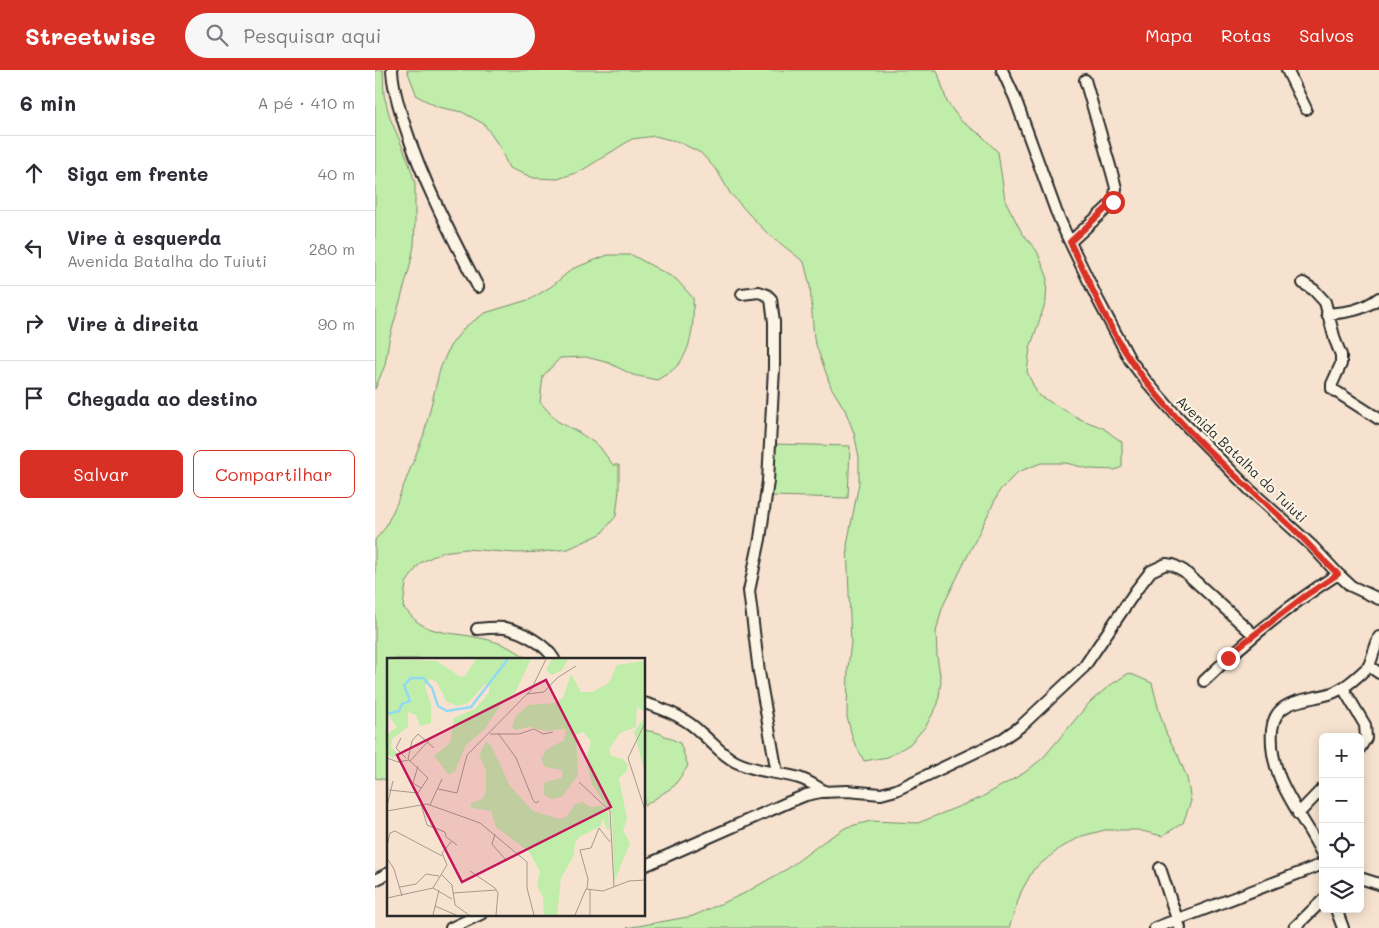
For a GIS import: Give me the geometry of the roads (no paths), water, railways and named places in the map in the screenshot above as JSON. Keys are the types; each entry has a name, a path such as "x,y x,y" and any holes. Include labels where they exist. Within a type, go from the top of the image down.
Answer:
{"street":[{"path":"392,70 397,102 413,152 478,287"},
{"name":"Avenida Batalha do Tuiuti","path":"1002,70 1015,98 1056,211 1070,242 1120,342 1145,381 1213,453 1250,490 1289,524 1338,574 1351,586 1379,599"},
{"path":"1287,70 1306,109"},
{"path":"1070,242 1113,202 1116,188 1085,80"},
{"path":"1303,283 1314,290 1325,302 1327,314 1342,359 1332,384 1332,389 1379,419"},
{"path":"742,294 759,292 767,294 771,299 774,322 774,368 768,481 760,539 749,590 759,672 777,774"},
{"path":"1327,314 1365,308 1379,298"},
{"path":"645,866 806,796 826,792 847,791 881,794 896,790 1001,740 1033,715 1084,667 1137,589 1151,572 1160,566 1166,564 1173,565 1184,571 1254,635"},
{"path":"1204,681 1237,648 1305,596 1338,574"},
{"path":"477,629 506,629 520,633 541,645 550,652 553,658"},
{"path":"1319,848 1288,796 1276,768 1272,737 1273,723 1282,708 1289,704 1330,694 1343,688 1369,666 1379,637"},
{"path":"1369,666 1379,673"},
{"path":"1343,688 1365,725 1366,738 1364,741"},
{"path":"645,704 668,711 685,720 700,731 725,756 747,768 809,782 826,792"},
{"path":"1298,814 1319,792"},
{"path":"1155,928 1179,924 1319,866"},
{"path":"1160,868 1179,924"},
{"path":"375,880 387,874"},
{"path":"1364,879 1379,884"},
{"path":"1294,928 1319,904"},
{"path":"1337,913 1343,928"},
{"path":"451,928 477,916"}]}
